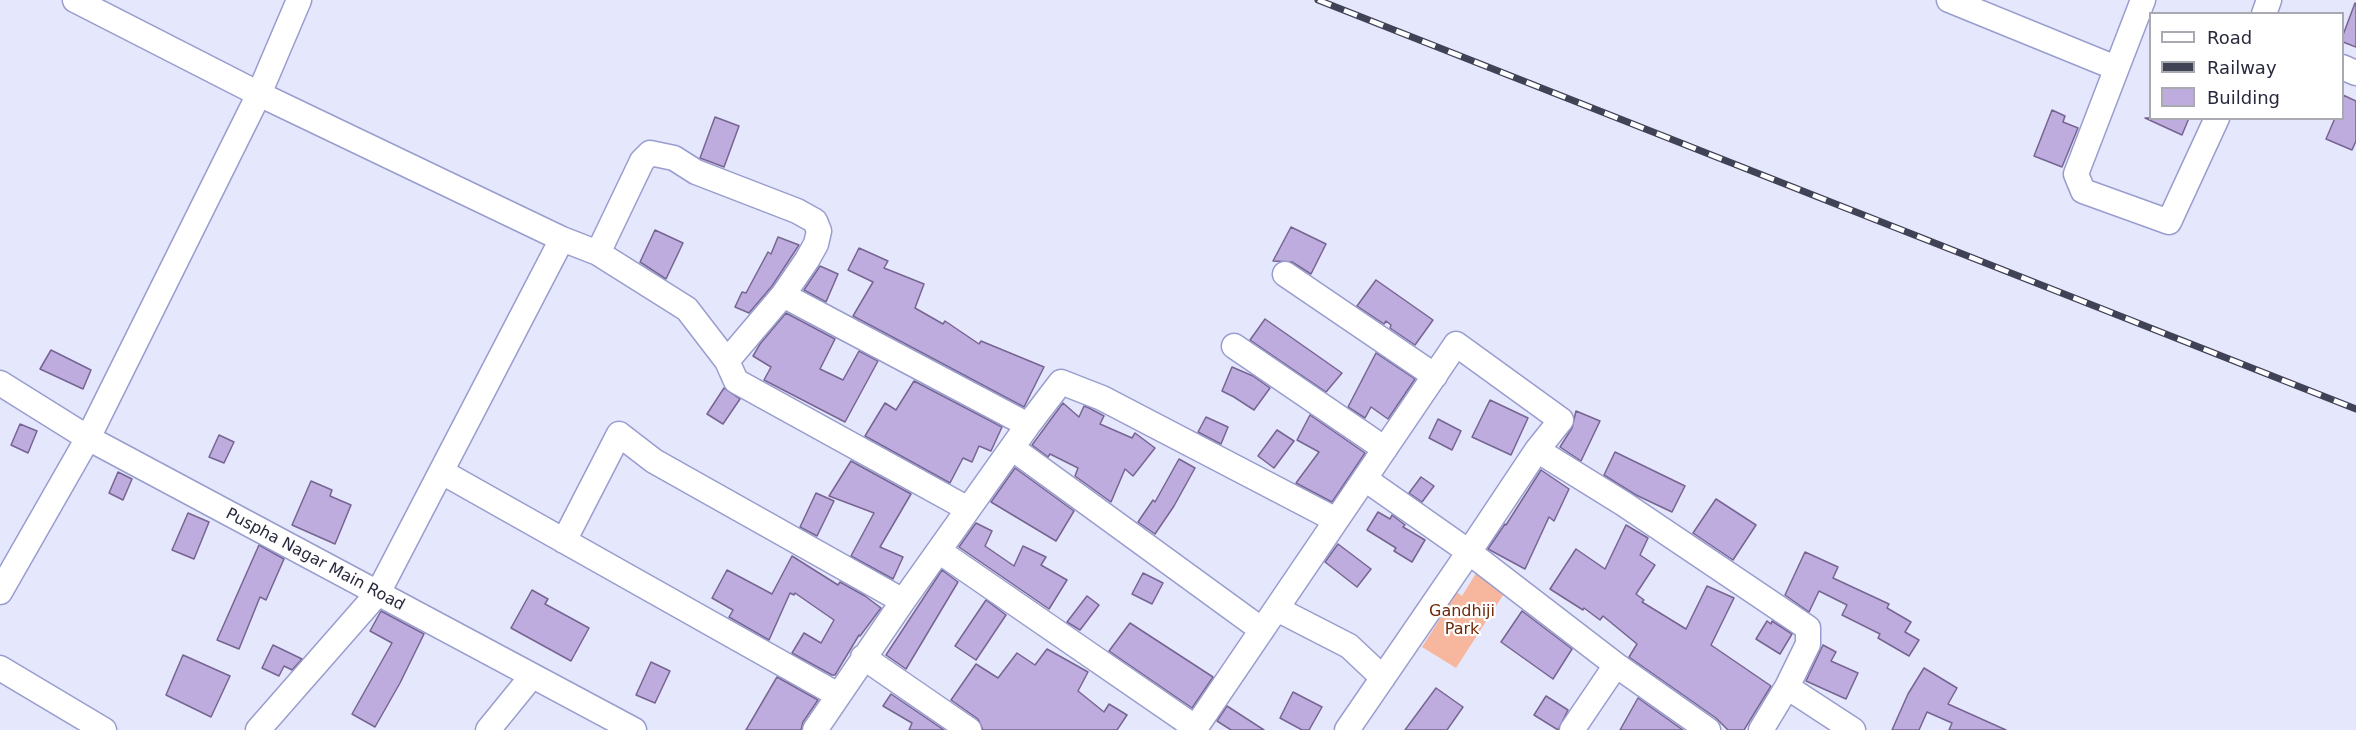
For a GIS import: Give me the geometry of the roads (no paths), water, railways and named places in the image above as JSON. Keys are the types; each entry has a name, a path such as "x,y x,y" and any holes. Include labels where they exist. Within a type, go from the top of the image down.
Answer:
{"street":[{"path":"75,0 259,94 562,239 598,253 687,309 728,361 736,381 968,509"},
{"path":"0,592 88,438 259,94 299,0"},
{"path":"1949,0 2116,68"},
{"path":"2142,0 2076,174 2083,190 2169,222 2216,120"},
{"path":"598,253 642,161 650,153 674,158 696,172 797,211 815,222 819,231 816,244 783,295 728,361"},
{"path":"258,730 378,593 562,239"},
{"path":"1285,274 1435,376"},
{"path":"783,295 1029,424"},
{"path":"939,551 1195,729 1456,344 1561,420 1536,450 1347,730"},
{"path":"1234,346 1385,449"},
{"path":"815,730 863,657 1061,382 1102,398 1336,520"},
{"name":"Puspha Nagar Main Road","path":"0,383 88,438 532,676 619,727"},
{"path":"564,540 619,434 654,461 903,601"},
{"path":"1012,448 1262,630"},
{"path":"1536,450 1624,504 1808,628 1808,644 1787,687 1761,730"},
{"path":"442,472 838,695"},
{"path":"1365,479 1469,552 1616,665 1708,730"},
{"path":"1277,609 1349,646 1383,678"},
{"path":"863,657 969,730"},
{"path":"1572,730 1616,665"},
{"path":"0,668 104,730"},
{"path":"488,730 532,676"},
{"path":"1787,687 1853,730"}],"railway":[{"path":"1318,0 2356,409"}],"park label":[{"name":"Gandhiji Park","path":"1462,621"}]}
